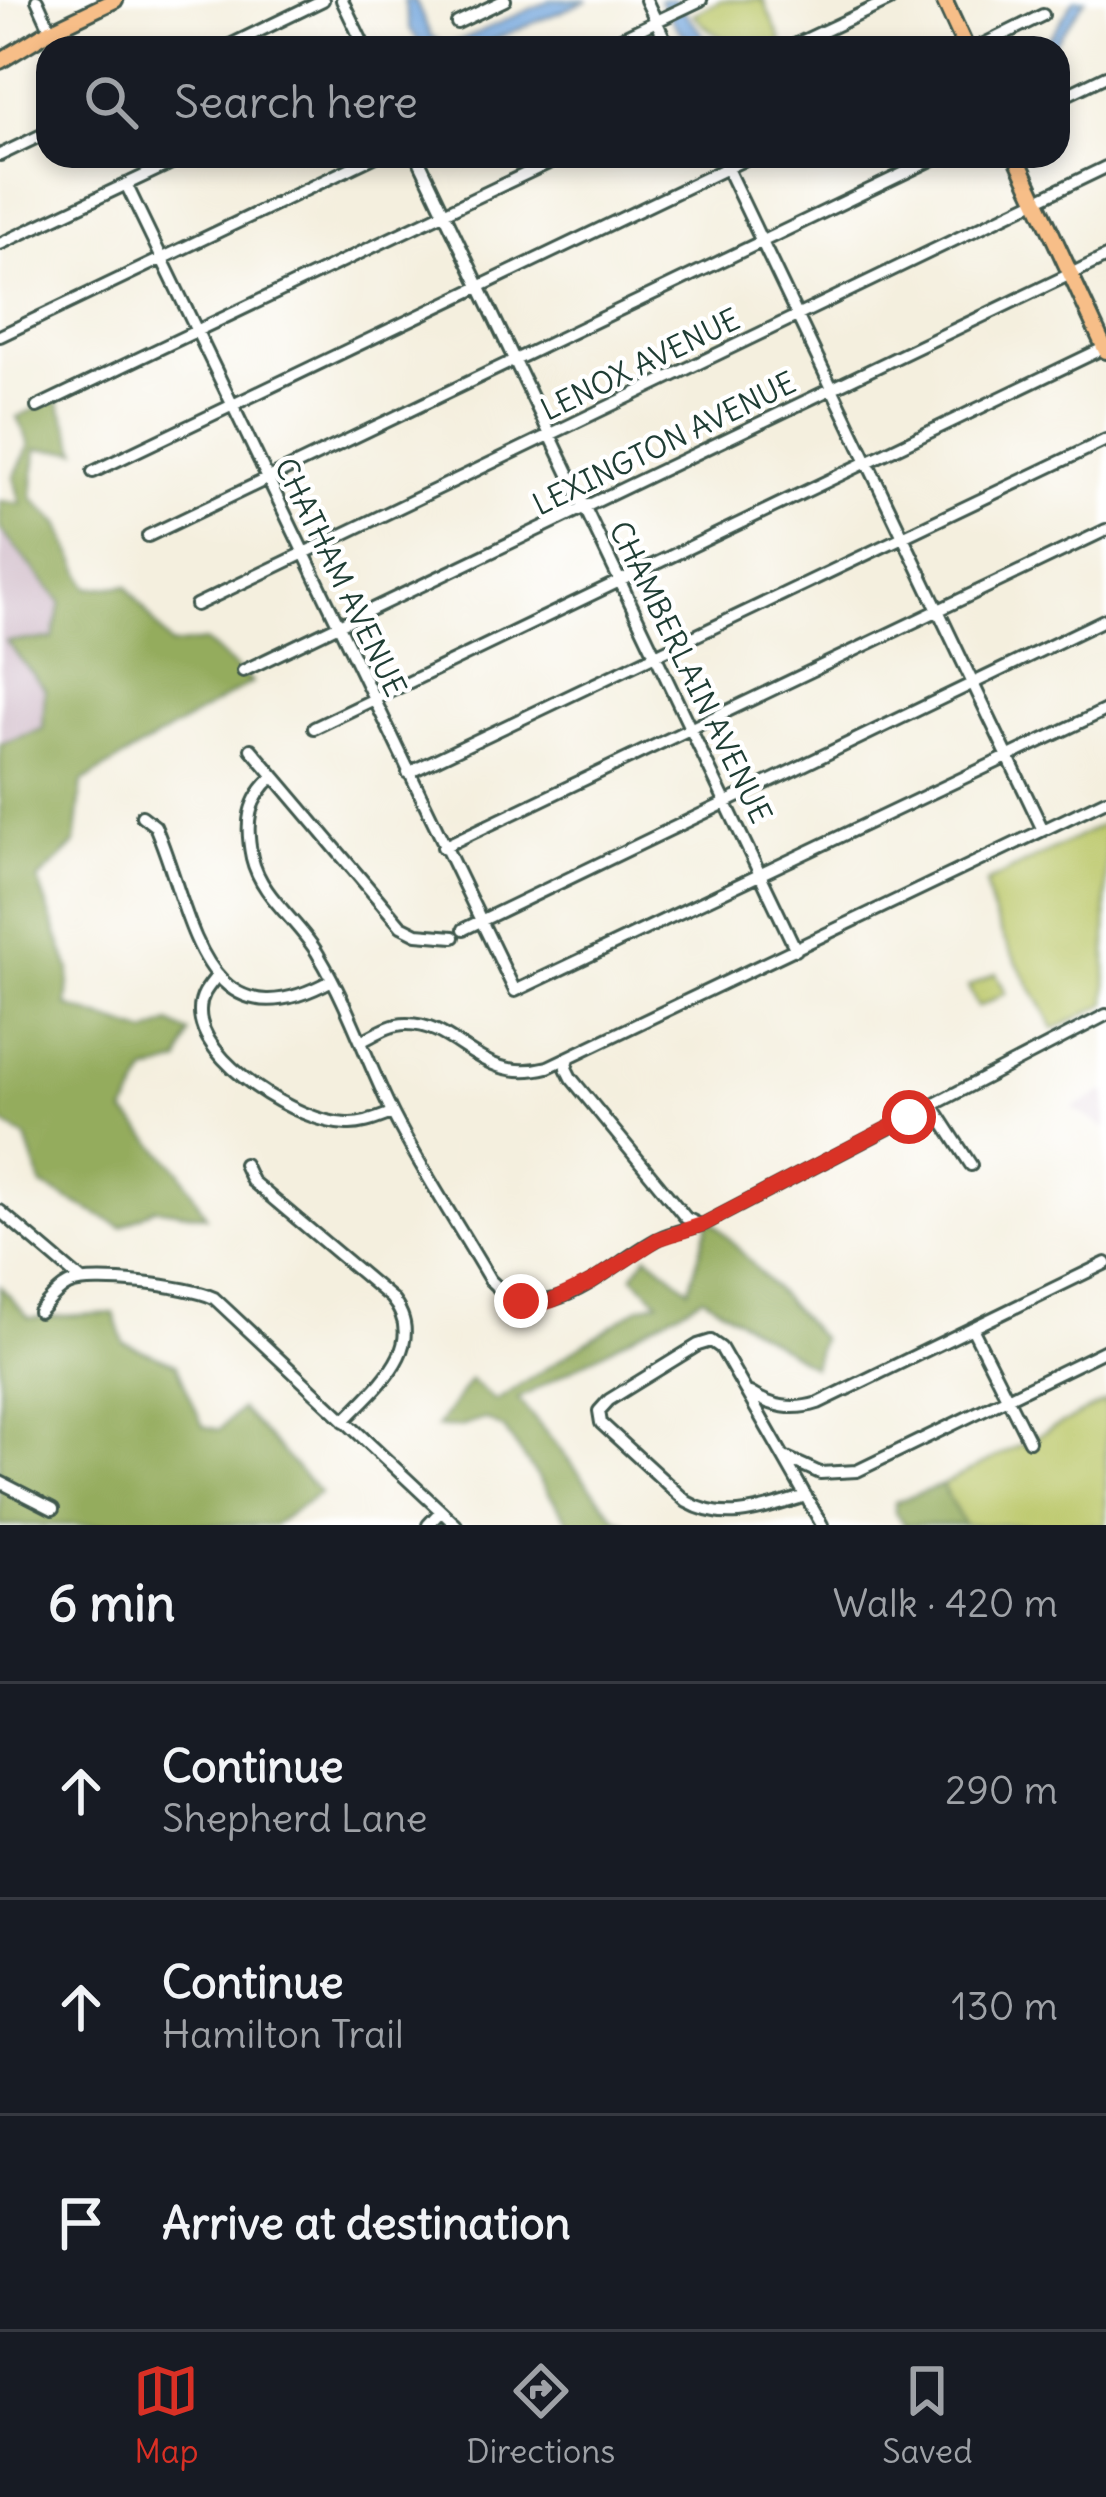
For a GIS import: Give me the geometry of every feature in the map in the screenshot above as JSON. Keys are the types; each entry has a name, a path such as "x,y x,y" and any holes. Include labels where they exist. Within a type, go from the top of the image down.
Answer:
{"main road":[{"path":"42,36 116,0"},
{"path":"944,0 960,36"},
{"path":"0,61 36,40"},
{"path":"1021,168 1106,349"}],"street":[{"path":"37,0 51,31"},
{"path":"249,36 323,0"},
{"path":"342,0 359,36"},
{"path":"457,23 505,0"},
{"path":"646,0 661,18 666,36"},
{"path":"624,36 701,0"},
{"path":"814,36 890,0"},
{"path":"1000,36 1043,15"},
{"path":"1070,94 1106,76"},
{"path":"0,155 36,138"},
{"name":"LENOX AVENUE","path":"196,605 1106,167"},
{"path":"0,244 160,168"},
{"path":"0,336 351,168"},
{"name":"CHAMBERLAIN AVENUE","path":"423,168 796,950"},
{"path":"37,407 537,168"},
{"path":"93,472 479,287 712,168"},
{"path":"727,168 1043,830"},
{"path":"148,536 915,168"},
{"name":"CHATHAM AVENUE","path":"126,184 513,990 520,991 762,876"},
{"name":"LEXINGTON AVENUE","path":"243,671 1106,257"},
{"path":"314,728 1106,349"},
{"path":"408,773 1106,440"},
{"path":"443,847 1106,530"},
{"path":"250,749 401,926 417,934 459,933 1106,620"},
{"path":"762,876 1106,710"},
{"path":"274,776 259,789 250,807 254,866 270,894 318,952 392,1113 490,1280 512,1299 539,1305 551,1301 658,1239 700,1225 1106,1015"},
{"path":"362,1041 390,1027 410,1024 428,1029 490,1065 538,1070 1106,800"},
{"path":"142,816 159,834 203,957 216,977 243,996 268,1001 300,997 332,980"},
{"path":"216,977 200,1003 202,1028 258,1090 288,1107 338,1124 363,1123 392,1113"},
{"path":"570,1057 566,1068 572,1078 686,1218 700,1225"},
{"path":"932,1105 971,1166"},
{"path":"244,1164 252,1181 391,1298 404,1319 403,1353 344,1421"},
{"path":"0,1211 66,1271 84,1280"},
{"path":"745,1390 777,1406 809,1406 1106,1262"},
{"path":"39,1312 65,1286 84,1280 172,1286 214,1298 456,1525"},
{"path":"972,1328 1029,1441"},
{"path":"806,1496 733,1516 702,1511 601,1423 599,1411 705,1341 717,1344 783,1455 806,1496 822,1525"},
{"path":"783,1455 820,1473 848,1473 1106,1350"},
{"path":"0,1482 53,1509"},
{"path":"428,1525 441,1511"}],"shaded area":[{"path":"0,529 61,601 43,729 0,744"},
{"path":"1106,1090 1106,1129 1073,1108"}],"green space":[{"path":"722,0 763,0 779,36 720,36 693,14"},
{"path":"57,399 78,451 36,449 32,498 59,524 88,588 127,586 171,645 205,641 252,682 82,782 75,844 38,880 70,970 67,1006 147,1033 170,1023 189,1033 180,1062 146,1073 125,1113 180,1171 206,1216 155,1208 122,1227 42,1186 26,1138 0,1121 0,744 43,729 45,689 6,641 53,639 61,602 0,529 0,501 21,504 14,477 30,445 17,417"},
{"path":"1106,823 1106,1004 1054,1029 1004,939 986,883"},
{"path":"996,973 1006,993 978,1007 968,987"},
{"path":"710,1218 821,1339 813,1367 703,1297 518,1399 616,1518 629,1525 571,1525 504,1429 485,1419 460,1427 437,1427 470,1380 496,1401 640,1307 659,1301 633,1276 647,1255 689,1289"},
{"path":"0,1286 29,1318 114,1313 124,1343 176,1364 203,1426 219,1430 241,1409 320,1493 273,1525 0,1525"},
{"path":"1106,1401 1106,1525 964,1525 942,1485"},
{"path":"942,1485 964,1525 904,1525 895,1513 895,1502"}],"water":[{"path":"404,0 415,0 431,36 415,36"},
{"path":"551,0 588,0 502,36 470,36"},
{"path":"659,0 674,0 704,36 685,36"},
{"path":"1074,0 1085,0 1060,36 1052,34"}],"route":[{"path":"521,1301 539,1305 551,1301 591,1282 658,1239 704,1224 909,1117"}]}
